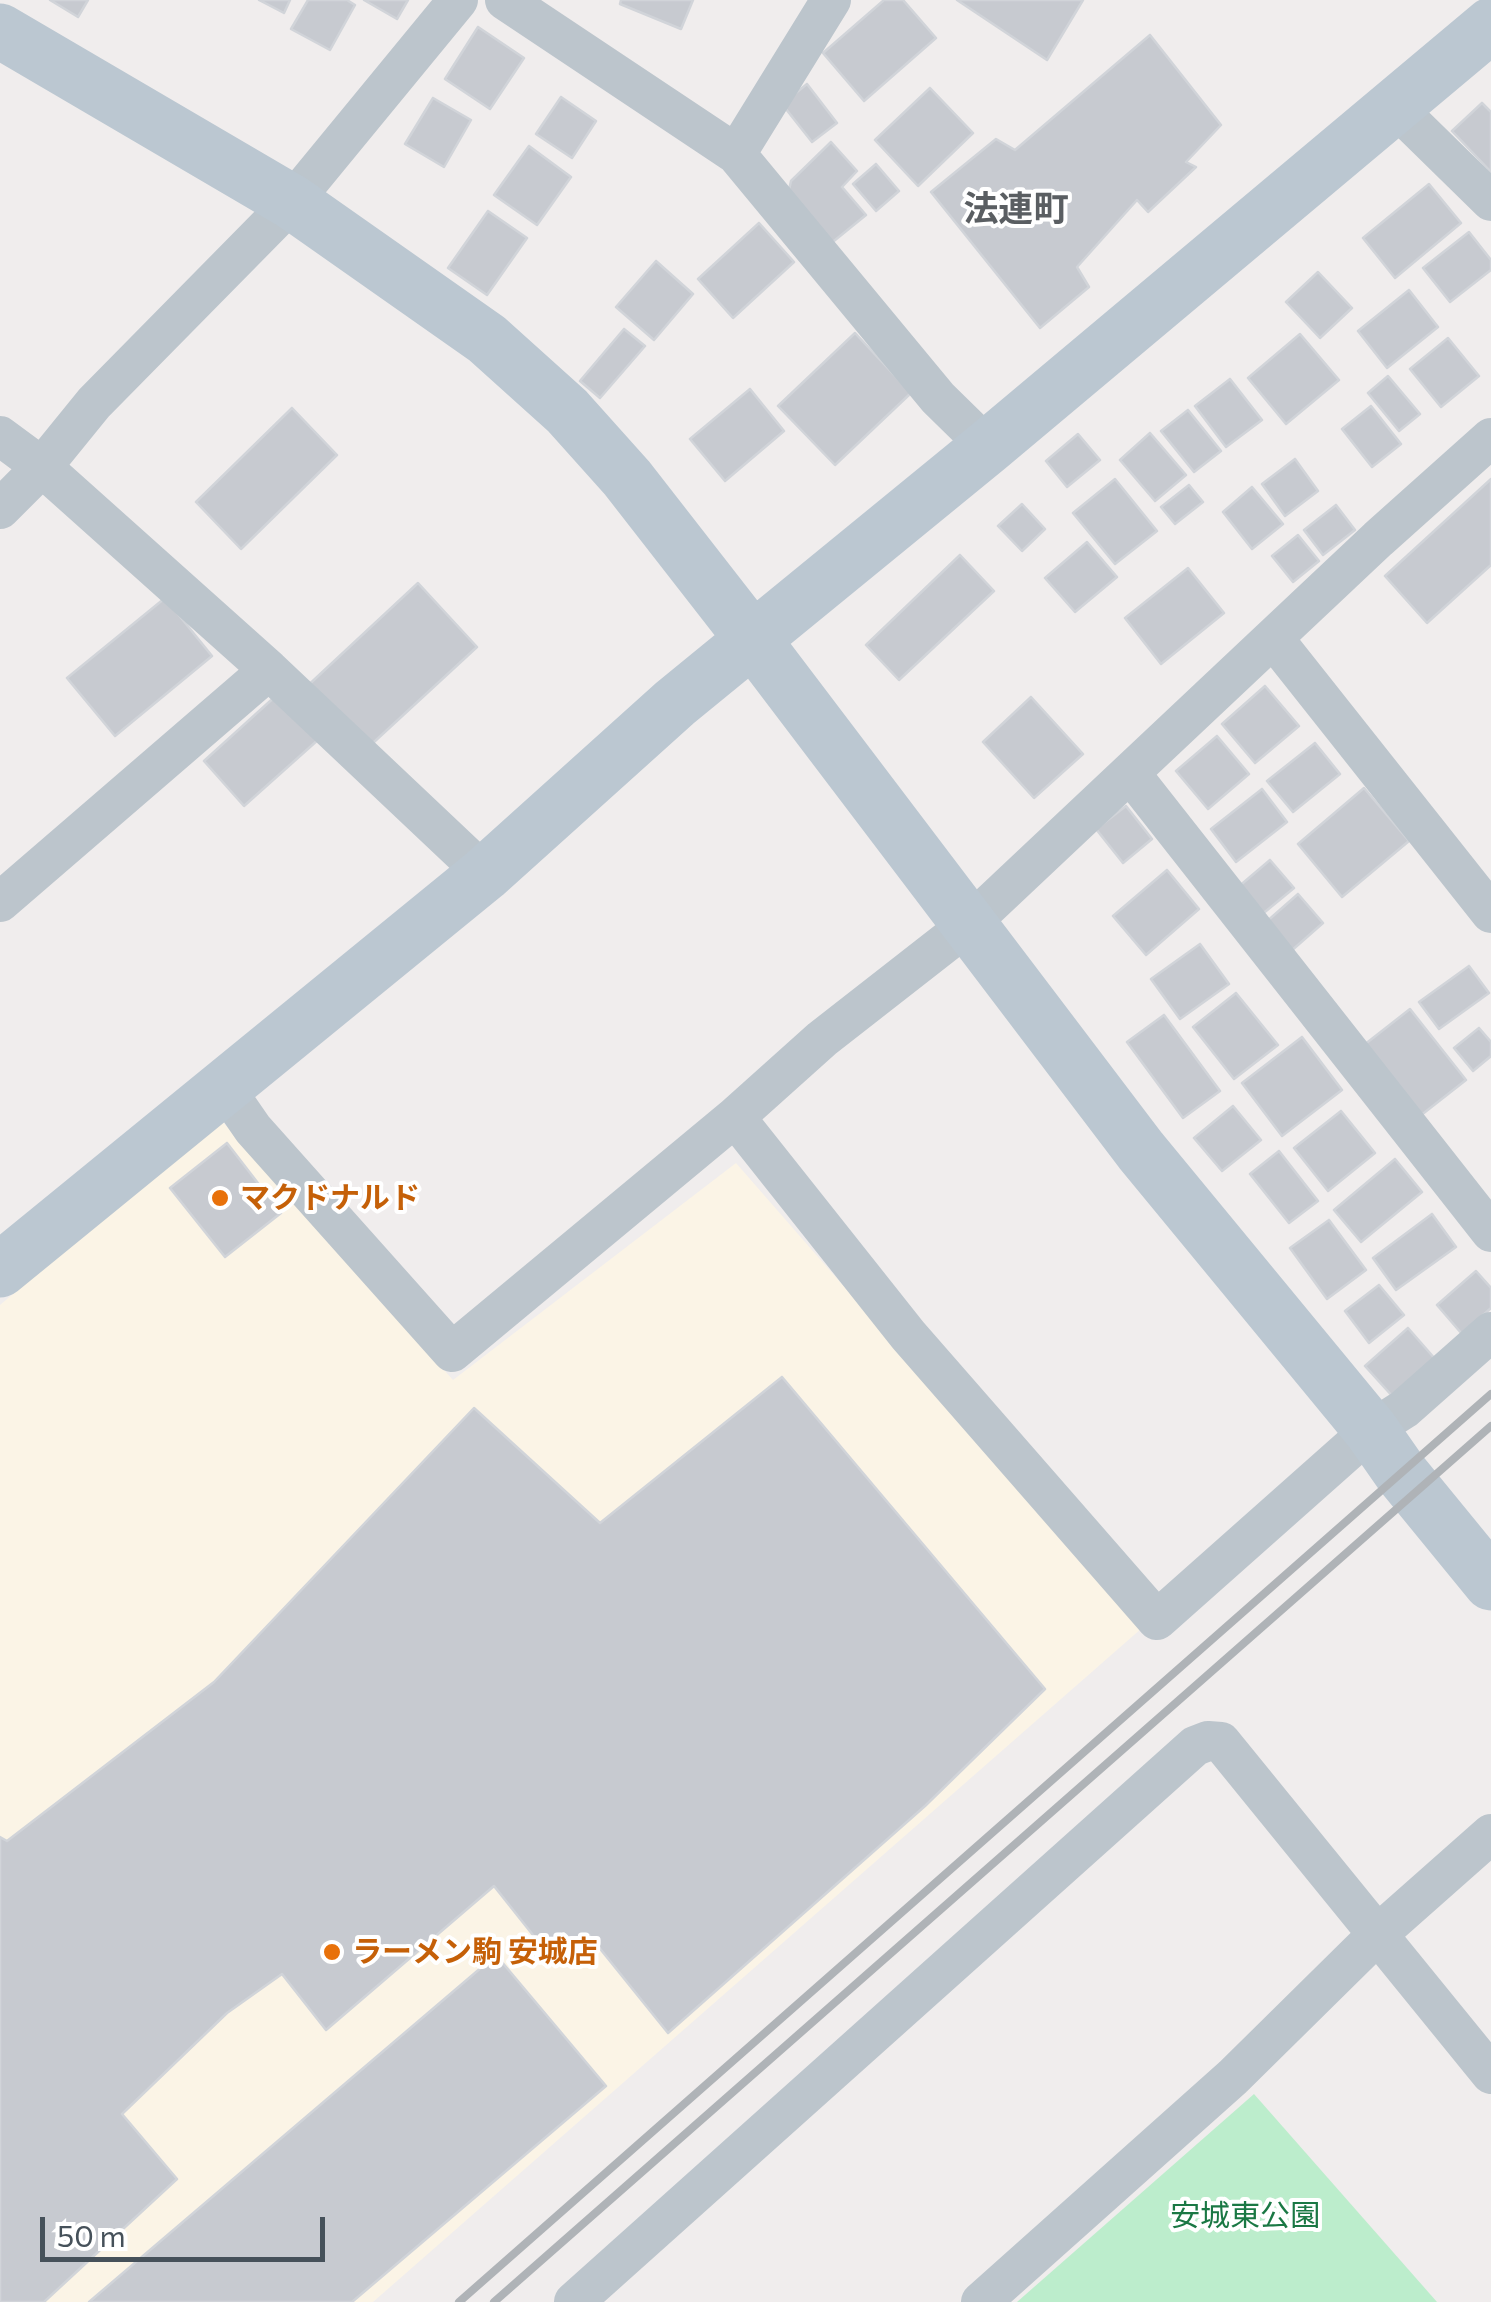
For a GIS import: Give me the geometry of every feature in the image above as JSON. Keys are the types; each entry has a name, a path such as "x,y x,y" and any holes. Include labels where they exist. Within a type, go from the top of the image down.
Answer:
{"street":[{"path":"0,509 94,403 292,202 458,0"},
{"path":"505,0 736,154 938,398 988,447"},
{"path":"736,154 832,0"},
{"path":"0,1270 485,874 675,703 988,447 1491,25"},
{"path":"0,31 292,202 487,339 567,411 627,478 754,641 1141,1151 1371,1430 1491,1583"},
{"path":"1394,106 1491,200"},
{"path":"0,436 42,466 268,670 485,874"},
{"path":"224,1087 253,1129 452,1352 735,1117 822,1039 968,925 1491,438"},
{"path":"1274,638 1488,903"},
{"path":"0,902 268,670"},
{"path":"1130,772 1491,1232"},
{"path":"735,1117 908,1335 1156,1620 1371,1430 1404,1409 1491,1332"},
{"path":"574,2302 1195,1746 1208,1741 1221,1742 1491,2074"},
{"path":"981,2302 1232,2077 1378,1934 1491,1834"}],"shaded area":[{"path":"220,1119 453,1380 736,1163 1142,1628 373,2302 0,2302 0,1305"}],"green space":[{"name":"安城東公園","path":"1254,2094 1437,2302 1017,2302"}],"building":[{"path":"50,0 88,0 78,17"},
{"path":"259,0 290,0 284,13"},
{"path":"308,0 347,0 355,5 330,50 291,29"},
{"path":"364,0 408,0 397,19"},
{"path":"621,0 693,0 681,29 620,4"},
{"path":"884,0 903,0 936,38 864,101 823,53"},
{"path":"957,0 1083,0 1047,60"},
{"path":"478,27 524,58 490,109 445,79"},
{"path":"1150,35 1221,125 1186,162 1196,167 1148,212 1137,200 1077,267 1089,287 1040,328 931,192 996,139 1015,150"},
{"path":"807,84 837,123 812,142 782,104"},
{"path":"930,88 973,133 918,186 875,140"},
{"path":"561,97 596,121 572,158 536,134"},
{"path":"433,98 471,120 444,167 405,144"},
{"path":"1482,103 1491,112 1491,172 1452,131"},
{"path":"831,142 857,171 842,187 866,215 824,249 785,208 791,181"},
{"path":"529,146 571,177 537,225 494,195"},
{"path":"876,164 899,191 876,211 853,184"},
{"path":"1429,184 1461,223 1395,278 1363,238"},
{"path":"488,211 527,238 487,295 448,268"},
{"path":"759,223 794,262 733,318 698,279"},
{"path":"1469,232 1491,260 1491,270 1450,302 1423,268"},
{"path":"656,261 693,294 654,340 616,307"},
{"path":"1318,272 1352,308 1320,338 1286,302"},
{"path":"1409,290 1438,327 1387,368 1358,331"},
{"path":"624,329 645,346 600,398 580,381"},
{"path":"855,333 911,393 835,465 778,406"},
{"path":"1300,334 1339,380 1286,424 1248,378"},
{"path":"1448,338 1479,376 1441,407 1410,369"},
{"path":"1388,376 1420,414 1399,431 1368,393"},
{"path":"1230,379 1262,420 1226,447 1195,406"},
{"path":"750,389 784,431 725,481 690,439"},
{"path":"1371,406 1401,444 1372,467 1342,429"},
{"path":"292,408 337,455 241,549 196,502"},
{"path":"1188,410 1221,451 1194,472 1161,431"},
{"path":"1150,433 1186,475 1155,501 1120,460"},
{"path":"1078,434 1100,460 1067,487 1046,461"},
{"path":"1295,459 1318,491 1285,516 1262,484"},
{"path":"1115,479 1157,531 1115,564 1073,513"},
{"path":"1491,479 1491,565 1427,623 1385,576"},
{"path":"1189,485 1203,502 1175,524 1161,507"},
{"path":"1252,487 1283,524 1252,549 1223,512"},
{"path":"1022,504 1045,529 1022,551 998,526"},
{"path":"1336,505 1355,530 1323,555 1304,530"},
{"path":"1298,535 1319,561 1293,582 1272,556"},
{"path":"1087,542 1117,577 1075,612 1045,578"},
{"path":"960,555 994,591 899,680 866,645"},
{"path":"1188,568 1224,613 1161,664 1125,618"},
{"path":"418,583 477,647 361,754 302,691"},
{"path":"165,598 212,656 115,736 67,678"},
{"path":"1265,686 1299,726 1255,763 1222,724"},
{"path":"279,693 319,739 244,806 204,761"},
{"path":"1031,697 1083,754 1034,798 983,742"},
{"path":"1217,736 1249,774 1208,809 1176,771"},
{"path":"1315,743 1340,774 1293,812 1267,781"},
{"path":"1364,788 1409,841 1342,897 1298,844"},
{"path":"1262,789 1287,822 1236,862 1211,829"},
{"path":"1126,806 1152,839 1123,863 1096,829"},
{"path":"1270,860 1294,888 1260,916 1237,888"},
{"path":"1167,870 1199,909 1146,955 1113,916"},
{"path":"1298,894 1323,923 1290,952 1265,923"},
{"path":"1200,944 1229,984 1180,1019 1151,979"},
{"path":"1469,966 1489,993 1439,1029 1419,1002"},
{"path":"1236,993 1278,1045 1234,1079 1193,1027"},
{"path":"1410,1009 1466,1080 1420,1116 1364,1045"},
{"path":"1164,1015 1220,1091 1183,1118 1127,1042"},
{"path":"1479,1028 1491,1042 1491,1056 1473,1071 1454,1048"},
{"path":"1302,1037 1342,1090 1282,1136 1242,1083"},
{"path":"1233,1106 1261,1140 1222,1171 1194,1138"},
{"path":"1341,1111 1375,1153 1328,1191 1294,1148"},
{"path":"227,1143 281,1213 225,1257 170,1188"},
{"path":"1279,1151 1318,1201 1289,1223 1250,1174"},
{"path":"1395,1159 1422,1192 1361,1242 1334,1210"},
{"path":"1432,1214 1456,1247 1396,1290 1373,1258"},
{"path":"1329,1220 1366,1270 1327,1299 1290,1248"},
{"path":"1476,1271 1491,1288 1491,1308 1462,1334 1437,1305"},
{"path":"1379,1285 1404,1315 1369,1343 1345,1311"},
{"path":"1408,1328 1436,1360 1394,1398 1365,1366"},
{"path":"782,1377 1045,1689 925,1806 668,2033 589,1935 556,1964 494,1886 326,2030 282,1974 227,2013 122,2114 177,2179 44,2302 0,2302 0,1837 7,1841 214,1682 474,1408 600,1523"},
{"path":"496,1955 606,2086 352,2302 89,2302"}],"railway":[{"path":"459,2302 1491,1394"},
{"path":"494,2302 1491,1426"}],"place":[{"name":"マクドナルド","path":"220,1198"},
{"name":"ラーメン駒 安城店","path":"332,1952"}],"district":[{"name":"法連町","path":"1016,209"}]}
